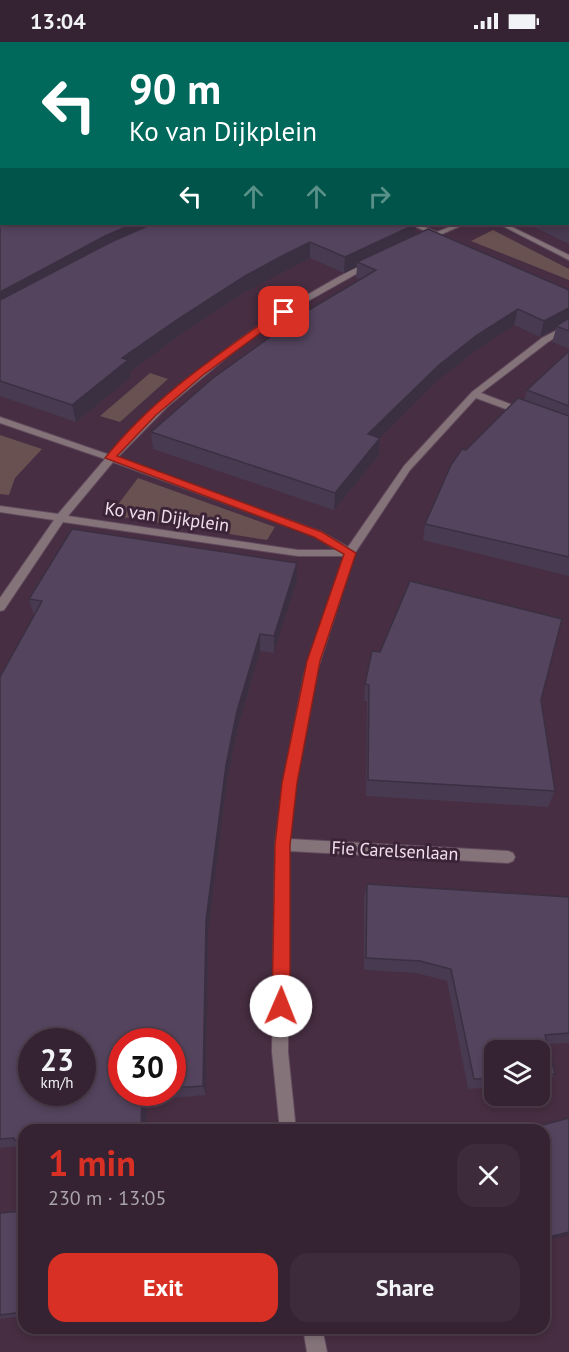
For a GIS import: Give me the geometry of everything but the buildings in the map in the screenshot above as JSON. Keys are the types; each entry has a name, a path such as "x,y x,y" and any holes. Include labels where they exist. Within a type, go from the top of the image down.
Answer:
{"street":[{"path":"415,225 449,239"},
{"path":"418,242 459,225"},
{"path":"504,225 569,258"},
{"path":"0,607 60,518 110,458 153,413 199,373 284,312 380,260"},
{"path":"287,1124 280,1052 282,845 289,783 310,675 350,553 407,468 475,394 545,340 569,326"},
{"path":"475,394 537,418"},
{"name":"Ko van Dijkplein","path":"0,420 318,534 350,553"},
{"name":"Ko van Dijkplein","path":"0,509 298,553 350,553"},
{"name":"Fie Carelsenlaan","path":"282,845 508,857"},
{"path":"314,1334 317,1352"}],"shaded area":[{"path":"493,230 569,269 569,280 471,241"},
{"path":"150,373 168,379 120,422 100,416"},
{"path":"0,435 42,449 15,478 9,495 0,494"},
{"path":"138,478 275,527 267,540 110,515"}],"route":[{"path":"281,1006 282,845 289,783 310,675 350,553 318,534 110,458 153,413 199,373 284,312"}]}
